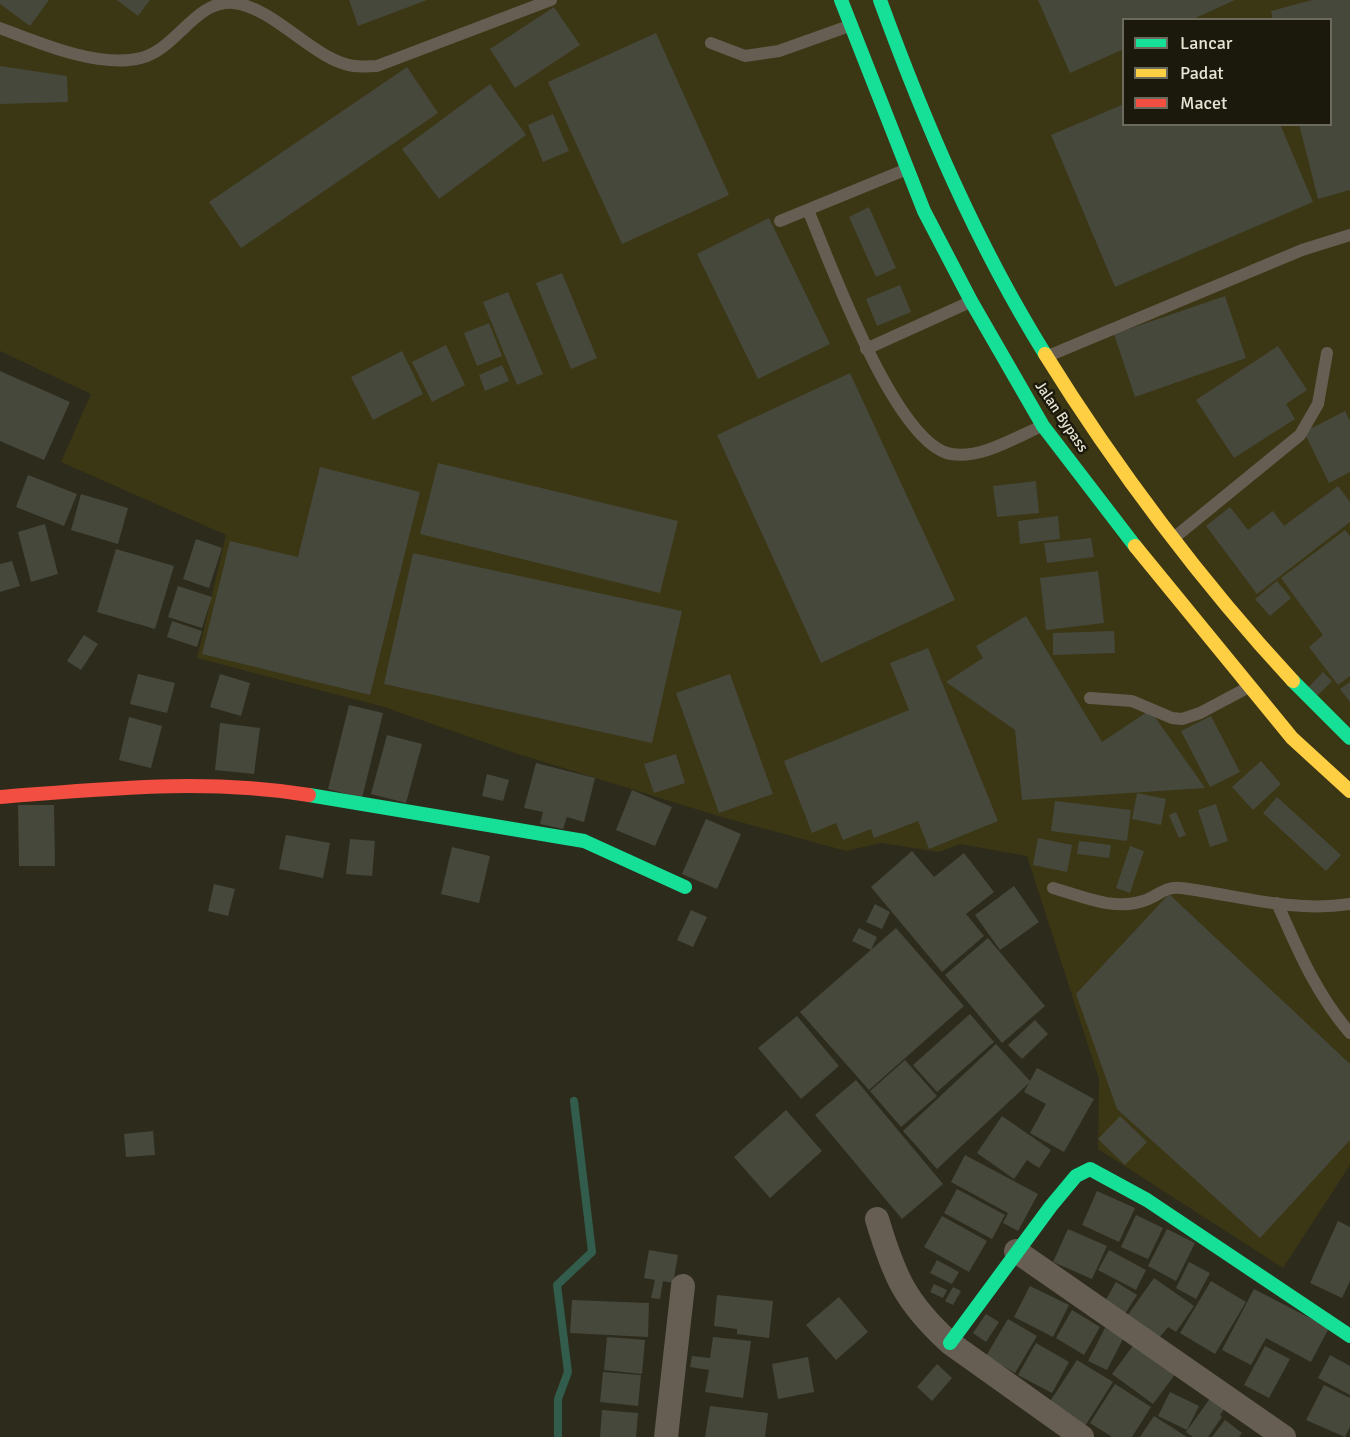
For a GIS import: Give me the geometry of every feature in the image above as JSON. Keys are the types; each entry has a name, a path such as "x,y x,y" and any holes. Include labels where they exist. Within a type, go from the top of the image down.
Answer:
{"main road":[{"name":"Jalan Bypass","path":"840,0 924,211 971,301 1043,426 1135,546 1292,738 1350,791"},
{"name":"Jalan Bypass","path":"880,0 934,139 997,272 1047,356 1174,537 1239,623 1350,738"},
{"path":"0,797 165,784 273,789 584,841 686,887"},
{"path":"950,1343 1016,1251 1076,1176 1090,1169 1147,1200 1350,1336"}],"street":[{"path":"877,1219 892,1269 907,1296 933,1327 950,1343 1082,1437"},
{"path":"1016,1251 1284,1437"},
{"path":"666,1437 683,1286"}],"lane":[{"path":"0,28 42,44 117,62 144,58 171,42 200,14 219,3 236,3 258,11 335,59 353,66 377,66 551,0"},
{"path":"711,43 745,56 779,51 850,26"},
{"path":"780,221 907,169"},
{"path":"808,210 866,349 916,432 949,454 972,455 1043,426"},
{"path":"1047,356 1302,250 1350,235"},
{"path":"866,349 971,301"},
{"path":"1174,537 1300,435 1318,404 1328,353"},
{"path":"1090,698 1132,701 1172,718 1182,719 1200,713 1250,686"},
{"path":"1053,888 1106,904 1130,904 1145,901 1168,888 1321,909 1350,904"},
{"path":"1277,903 1314,985 1350,1033"}],"shaded area":[{"path":"0,0 1350,0 1350,1165 1283,1268 1098,1149 1099,1079 1027,856 960,844 939,852 881,843 846,851 718,816 515,753 384,707 197,658 226,535 61,462 91,394 0,351"}],"building":[{"path":"0,0 49,0 30,26 0,4"},
{"path":"117,0 150,0 138,16"},
{"path":"349,0 427,0 358,26"},
{"path":"1038,0 1235,0 1195,18 1122,18 1122,50 1070,73"},
{"path":"1312,0 1350,0 1350,190 1318,199 1300,126 1332,126 1332,18 1273,18 1271,11"},
{"path":"554,7 580,45 515,88 490,49"},
{"path":"656,33 729,195 622,244 548,82"},
{"path":"0,66 67,76 68,102 0,104"},
{"path":"407,67 438,113 241,248 209,202"},
{"path":"490,84 526,135 439,199 402,149"},
{"path":"1122,105 1122,126 1281,126 1313,202 1115,287 1051,135"},
{"path":"553,114 569,151 543,162 528,125"},
{"path":"869,207 896,268 876,277 849,217"},
{"path":"769,218 830,344 758,379 697,254"},
{"path":"562,273 597,358 571,369 536,283"},
{"path":"900,285 911,312 877,326 866,299"},
{"path":"508,292 543,374 517,385 483,302"},
{"path":"1225,296 1246,358 1135,397 1114,334"},
{"path":"489,323 502,356 477,366 464,333"},
{"path":"446,345 465,385 432,402 412,362"},
{"path":"1278,346 1307,390 1286,404 1295,419 1234,458 1196,400"},
{"path":"402,351 423,394 373,420 351,377"},
{"path":"502,365 509,381 485,391 479,375"},
{"path":"0,371 70,402 44,460 0,441"},
{"path":"850,373 955,600 821,663 717,435"},
{"path":"1345,411 1350,421 1350,472 1329,483 1304,432"},
{"path":"438,463 678,521 660,593 420,534"},
{"path":"320,467 420,492 370,695 202,654 230,541 298,557"},
{"path":"28,475 77,494 64,526 16,507"},
{"path":"1036,481 1039,513 997,517 993,486"},
{"path":"1338,486 1350,502 1350,522 1257,594 1206,526 1230,507 1248,530 1273,511 1284,526"},
{"path":"81,494 128,508 118,544 71,530"},
{"path":"1058,516 1060,539 1020,544 1018,521"},
{"path":"45,524 58,574 31,582 18,532"},
{"path":"1345,530 1350,536 1350,676 1338,685 1309,647 1323,635 1281,578"},
{"path":"1091,538 1094,557 1047,563 1044,543"},
{"path":"196,539 222,548 209,588 183,579"},
{"path":"116,549 174,566 155,629 97,612"},
{"path":"413,553 682,611 652,743 384,684"},
{"path":"12,561 20,586 0,592 0,564"},
{"path":"1098,571 1104,623 1046,630 1040,578"},
{"path":"1277,581 1291,598 1270,616 1255,599"},
{"path":"178,586 212,597 202,628 168,617"},
{"path":"1026,616 1102,742 1150,710 1205,788 1022,800 1015,730 946,682 983,658 976,646"},
{"path":"172,621 202,631 197,647 167,637"},
{"path":"1114,631 1115,653 1053,655 1053,633"},
{"path":"84,635 98,644 81,670 67,661"},
{"path":"928,648 998,821 929,849 918,821 874,838 871,829 843,840 836,823 812,833 784,761 909,710 890,663"},
{"path":"1323,672 1332,681 1314,699 1305,691"},
{"path":"138,674 175,683 167,713 130,704"},
{"path":"220,674 250,683 241,716 210,707"},
{"path":"730,674 773,794 719,813 676,693"},
{"path":"1350,682 1350,702 1340,689"},
{"path":"349,705 383,713 362,798 328,789"},
{"path":"1211,716 1240,772 1210,787 1181,731"},
{"path":"129,717 162,726 151,768 119,760"},
{"path":"220,723 260,728 254,774 215,770"},
{"path":"387,735 422,744 406,803 371,794"},
{"path":"676,754 685,783 654,793 644,764"},
{"path":"1261,761 1281,784 1253,810 1232,787"},
{"path":"536,763 595,778 584,822 567,817 563,829 540,824 543,812 524,808"},
{"path":"487,774 509,780 503,801 482,796"},
{"path":"632,790 672,807 655,846 616,830"},
{"path":"1137,793 1166,799 1161,825 1132,819"},
{"path":"1277,797 1341,855 1326,871 1263,813"},
{"path":"1055,801 1131,810 1127,841 1051,831"},
{"path":"1216,804 1228,841 1210,847 1198,810"},
{"path":"18,805 54,805 55,866 19,866"},
{"path":"1176,812 1186,835 1179,838 1169,815"},
{"path":"706,819 741,834 717,889 682,874"},
{"path":"286,835 330,843 323,878 279,869"},
{"path":"1038,838 1072,845 1067,872 1033,865"},
{"path":"350,839 375,841 372,876 346,874"},
{"path":"1079,841 1111,845 1109,858 1077,854"},
{"path":"1130,846 1144,851 1130,893 1116,888"},
{"path":"452,847 490,856 479,903 441,894"},
{"path":"912,851 934,877 964,853 994,892 966,914 984,936 942,972 871,887"},
{"path":"214,884 235,889 228,916 208,911"},
{"path":"1014,886 1039,922 1000,950 975,915"},
{"path":"1169,894 1350,1064 1350,1140 1260,1238 1117,1109 1076,994"},
{"path":"875,904 890,912 882,929 866,922"},
{"path":"691,910 707,917 693,947 677,940"},
{"path":"859,928 877,937 871,950 852,941"},
{"path":"896,928 964,1006 869,1090 800,1012"},
{"path":"988,938 1045,1006 1002,1043 945,975"},
{"path":"970,1014 994,1042 937,1092 913,1065"},
{"path":"797,1016 839,1066 801,1099 758,1048"},
{"path":"1035,1020 1048,1034 1022,1059 1008,1045"},
{"path":"996,1044 1030,1081 1037,1068 1094,1099 1064,1152 1030,1133 1046,1104 1024,1092 1029,1083 937,1169 903,1131"},
{"path":"905,1060 937,1096 901,1127 870,1091"},
{"path":"856,1080 943,1184 902,1219 815,1115"},
{"path":"786,1110 822,1151 770,1198 734,1157"},
{"path":"1002,1116 1051,1150 1039,1168 1027,1160 1014,1179 977,1153"},
{"path":"1120,1116 1147,1142 1125,1165 1098,1139"},
{"path":"153,1131 155,1155 126,1157 124,1134"},
{"path":"965,1155 1038,1194 1018,1231 1003,1223 1008,1213 951,1182"},
{"path":"957,1189 1005,1215 992,1239 944,1213"},
{"path":"1097,1191 1135,1208 1119,1242 1082,1225"},
{"path":"1136,1215 1163,1228 1148,1259 1121,1247"},
{"path":"942,1216 987,1241 969,1272 924,1247"},
{"path":"1338,1221 1350,1227 1350,1281 1342,1298 1310,1283"},
{"path":"1068,1229 1107,1246 1092,1279 1053,1262"},
{"path":"1167,1229 1195,1243 1176,1281 1148,1266"},
{"path":"649,1250 678,1255 673,1283 663,1281 660,1299 651,1298 655,1280 644,1278"},
{"path":"1109,1250 1146,1270 1136,1290 1098,1270"},
{"path":"937,1260 959,1272 952,1284 930,1273"},
{"path":"1189,1262 1210,1273 1196,1299 1176,1288"},
{"path":"1154,1278 1194,1306 1176,1332 1168,1327 1159,1338 1127,1316"},
{"path":"1211,1281 1246,1302 1215,1354 1180,1333"},
{"path":"1116,1282 1137,1295 1125,1314 1105,1301"},
{"path":"934,1284 947,1290 943,1298 930,1292"},
{"path":"1030,1286 1069,1305 1053,1337 1014,1317"},
{"path":"953,1287 961,1291 953,1305 945,1301"},
{"path":"1254,1289 1329,1328 1311,1362 1266,1338 1251,1365 1222,1350"},
{"path":"717,1295 773,1301 769,1338 737,1334 737,1329 714,1326"},
{"path":"839,1297 868,1332 836,1360 806,1325"},
{"path":"572,1300 649,1303 648,1337 570,1333"},
{"path":"1072,1310 1100,1327 1084,1355 1056,1338"},
{"path":"986,1314 999,1322 986,1342 973,1333"},
{"path":"1008,1319 1037,1336 1015,1373 986,1356"},
{"path":"1105,1328 1124,1337 1107,1370 1088,1361"},
{"path":"607,1337 645,1340 642,1374 604,1370"},
{"path":"713,1337 751,1341 743,1398 705,1392 709,1370 690,1367 692,1356 710,1358"},
{"path":"1036,1343 1069,1362 1052,1393 1018,1375"},
{"path":"1135,1343 1176,1373 1153,1404 1112,1374"},
{"path":"1265,1346 1290,1359 1269,1398 1244,1385"},
{"path":"1330,1355 1350,1366 1350,1395 1318,1378"},
{"path":"808,1357 814,1392 778,1399 772,1364"},
{"path":"1077,1360 1113,1382 1085,1426 1049,1403"},
{"path":"937,1364 952,1378 932,1401 917,1387"},
{"path":"603,1372 641,1375 638,1406 600,1402"},
{"path":"1115,1384 1151,1407 1132,1437 1112,1437 1090,1423"},
{"path":"1324,1385 1350,1398 1350,1427 1345,1437 1306,1420"},
{"path":"1170,1392 1199,1406 1187,1430 1158,1416"},
{"path":"1211,1397 1225,1408 1220,1415 1222,1417 1208,1437 1193,1437 1186,1432"},
{"path":"710,1406 768,1413 765,1437 705,1437"},
{"path":"602,1410 638,1413 636,1437 600,1437"},
{"path":"1154,1416 1187,1437 1140,1437"},
{"path":"1225,1420 1242,1433 1239,1437 1212,1437"}],"waterway":[{"path":"558,1437 558,1399 568,1372 557,1285 592,1252 574,1101"}],"traffic: fast":[{"path":"841,0 924,211 971,301 1043,426 1135,546"},
{"path":"880,0 915,92 974,226 1045,354"},
{"path":"1293,681 1350,738"},
{"path":"309,795 584,841 685,887"},
{"path":"950,1343 1051,1206 1076,1176 1090,1169 1147,1200 1350,1336"}],"traffic: slow":[{"path":"1045,354 1130,482 1193,565 1293,681"},
{"path":"1135,546 1292,738 1350,791"}],"traffic: jam":[{"path":"0,797 116,788 193,786 270,790 309,795"}]}
